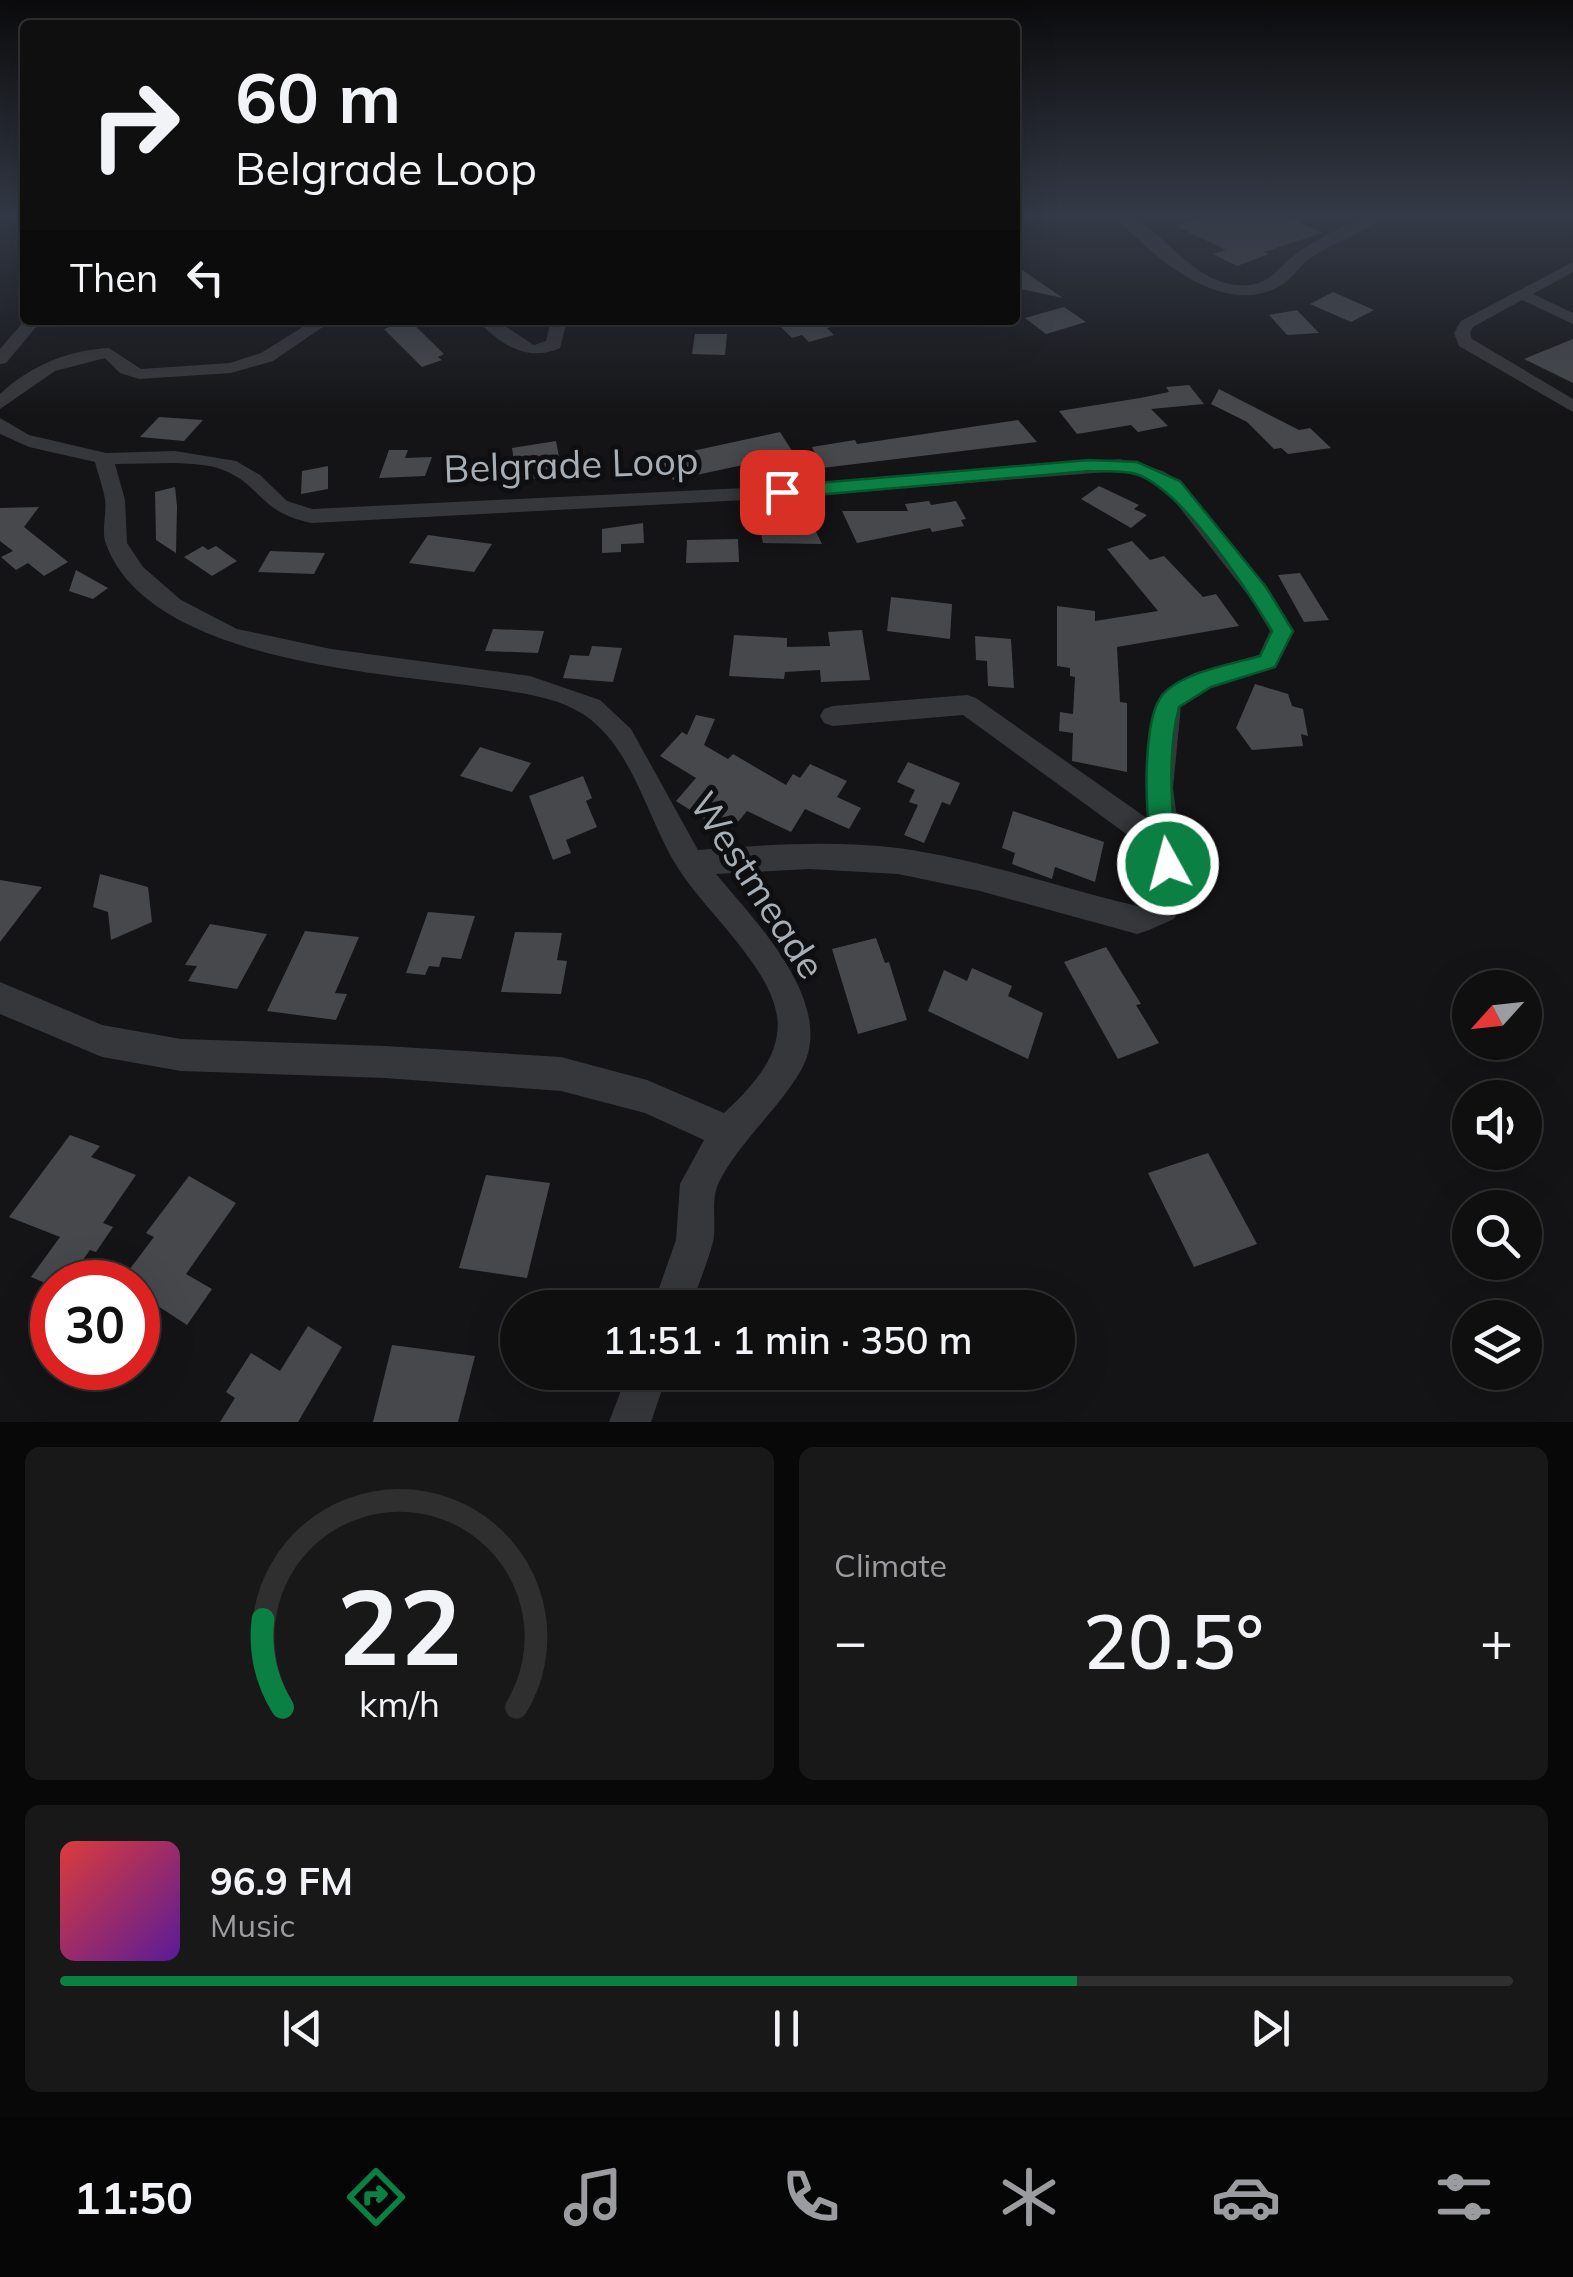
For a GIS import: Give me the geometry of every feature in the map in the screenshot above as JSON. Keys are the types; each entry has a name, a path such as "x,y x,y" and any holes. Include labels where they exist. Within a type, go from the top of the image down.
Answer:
{"street":[{"path":"1214,282 1252,290 1277,282"},
{"path":"1539,282 1466,324 1462,333 1465,342 1573,408"},
{"path":"1519,292 1573,319"},
{"path":"0,358 30,325"},
{"path":"0,404 21,384 81,357 109,353 126,370 140,374 208,372 267,357 316,325"},
{"path":"491,325 521,348 538,352 554,344 558,325"},
{"path":"0,424 9,434 30,442 88,452 104,460"},
{"name":"Belgrade Loop","path":"104,460 153,456 217,463 243,472 279,509 312,516 782,492 1089,466 1137,468 1173,486 1259,592 1282,631 1268,662 1204,680 1170,702 1160,736 1163,844 1173,884 1172,898 1162,912 1137,920 928,866 812,855 690,863"},
{"name":"Westmeade","path":"104,460 116,500 116,542 135,572 173,606 232,636 332,658 530,685 592,707 622,736 690,863 774,969 793,1012 790,1058 754,1108 728,1133 698,1184 695,1240 677,1290"},
{"path":"833,716 967,705 1163,844"},
{"path":"0,998 102,1041 181,1055 385,1062 561,1074 648,1096 728,1133"},
{"path":"630,1422 642,1390"}],"building":[{"path":"1020,282 1040,282 1063,298 1021,289"},
{"path":"1333,292 1374,310 1351,322 1310,304"},
{"path":"1064,307 1086,322 1046,334 1025,318"},
{"path":"1297,310 1319,333 1287,335 1269,315"},
{"path":"414,325 444,354 438,357 442,360 422,367 384,329"},
{"path":"779,325 837,325 827,328 834,335 809,342 802,335 792,338"},
{"path":"695,334 727,334 725,355 692,354"},
{"path":"1573,339 1573,383 1524,359"},
{"path":"1189,385 1204,404 1151,409 1168,426 1138,432 1131,425 1077,434 1059,411 1140,398 1169,392 1166,387"},
{"path":"1219,389 1299,430 1310,428 1331,448 1288,454 1281,448 1274,449 1247,422 1211,404"},
{"path":"159,417 203,420 184,441 140,437"},
{"path":"1018,420 1037,442 822,468 812,447 855,440 857,444"},
{"path":"780,432 794,454 673,480 660,458"},
{"path":"556,441 561,467 537,471 538,478 517,481 512,448"},
{"path":"389,450 408,450 405,458 432,457 425,476 379,478"},
{"path":"328,466 328,489 301,494 302,471"},
{"path":"1099,486 1139,505 1134,509 1147,515 1131,528 1081,499"},
{"path":"175,487 176,553 156,540 155,492"},
{"path":"929,501 931,505 956,501 966,519 961,520 964,526 932,532 930,528 857,543 842,511 908,511 905,504"},
{"path":"39,507 24,527 68,562 44,576 28,563 16,570 1,557 13,551 0,541 0,508"},
{"path":"808,515 822,544 763,543 757,516"},
{"path":"643,523 644,543 621,544 621,552 602,553 602,529"},
{"path":"428,535 492,544 474,572 409,563"},
{"path":"738,539 739,562 686,563 687,540"},
{"path":"1132,541 1150,560 1164,556 1203,597 1216,594 1239,626 1117,647 1120,702 1127,703 1127,772 1072,761 1073,733 1059,731 1060,712 1073,714 1075,677 1070,676 1070,668 1057,666 1057,606 1095,611 1095,621 1158,611 1107,549"},
{"path":"203,546 208,550 216,546 237,561 212,576 184,557"},
{"path":"270,551 325,553 314,574 258,572"},
{"path":"76,570 108,588 93,599 69,591"},
{"path":"1300,573 1329,620 1304,622 1278,575"},
{"path":"891,597 952,604 950,639 887,631"},
{"path":"493,629 544,631 538,653 485,651"},
{"path":"862,630 870,680 821,682 820,670 785,672 784,679 729,676 734,635 787,638 787,647 830,646 828,632"},
{"path":"975,636 1011,639 1014,688 988,686 987,661 976,660"},
{"path":"592,646 622,648 613,682 563,678 570,655 589,656"},
{"path":"1255,684 1288,694 1292,706 1303,709 1308,736 1301,734 1303,746 1252,750 1236,728"},
{"path":"696,715 715,719 704,745 728,759 733,754 786,785 793,774 800,778 810,764 847,781 837,797 861,808 849,829 805,809 791,832 747,811 728,834 676,801 696,778 660,756 682,732 687,735"},
{"path":"480,747 531,763 512,792 460,776"},
{"path":"908,762 960,783 950,805 942,802 924,843 904,835 918,805 909,802 915,790 897,782"},
{"path":"583,776 592,798 586,801 597,827 566,840 571,853 553,860 529,796"},
{"path":"1013,811 1104,842 1095,882 1055,867 1052,879 1012,864 1015,853 1002,848"},
{"path":"100,874 148,887 152,922 111,940 108,912 93,907"},
{"path":"0,880 42,887 0,942"},
{"path":"428,912 475,916 461,959 442,957 439,967 429,966 425,975 406,973"},
{"path":"210,924 267,934 237,989 188,981 197,966 185,965"},
{"path":"305,931 359,937 335,993 347,994 336,1020 267,1011"},
{"path":"515,932 562,933 557,960 567,961 561,994 501,992"},
{"path":"876,938 885,963 889,962 907,1020 858,1034 832,949"},
{"path":"1106,947 1141,1004 1136,1005 1159,1043 1118,1059 1064,962"},
{"path":"972,968 1012,986 1008,996 1043,1013 1028,1059 928,1011 944,970 967,981"},
{"path":"70,1135 100,1146 91,1157 136,1175 103,1223 113,1227 96,1252 90,1250 83,1260 43,1260 60,1237 9,1217"},
{"path":"1208,1153 1257,1244 1194,1267 1148,1173"},
{"path":"486,1175 550,1183 527,1278 459,1268"},
{"path":"189,1176 236,1203 186,1274 212,1289 187,1325 160,1307 160,1260 137,1260 154,1237 146,1233"},
{"path":"308,1326 342,1347 298,1422 220,1422 235,1398 226,1392 251,1353 280,1371"},
{"path":"392,1345 475,1356 458,1422 373,1422"}],"route":[{"path":"782,492 1120,465 1156,475 1173,486 1259,592 1282,631 1268,662 1204,680 1170,702 1160,736 1163,844 1168,864"}]}
